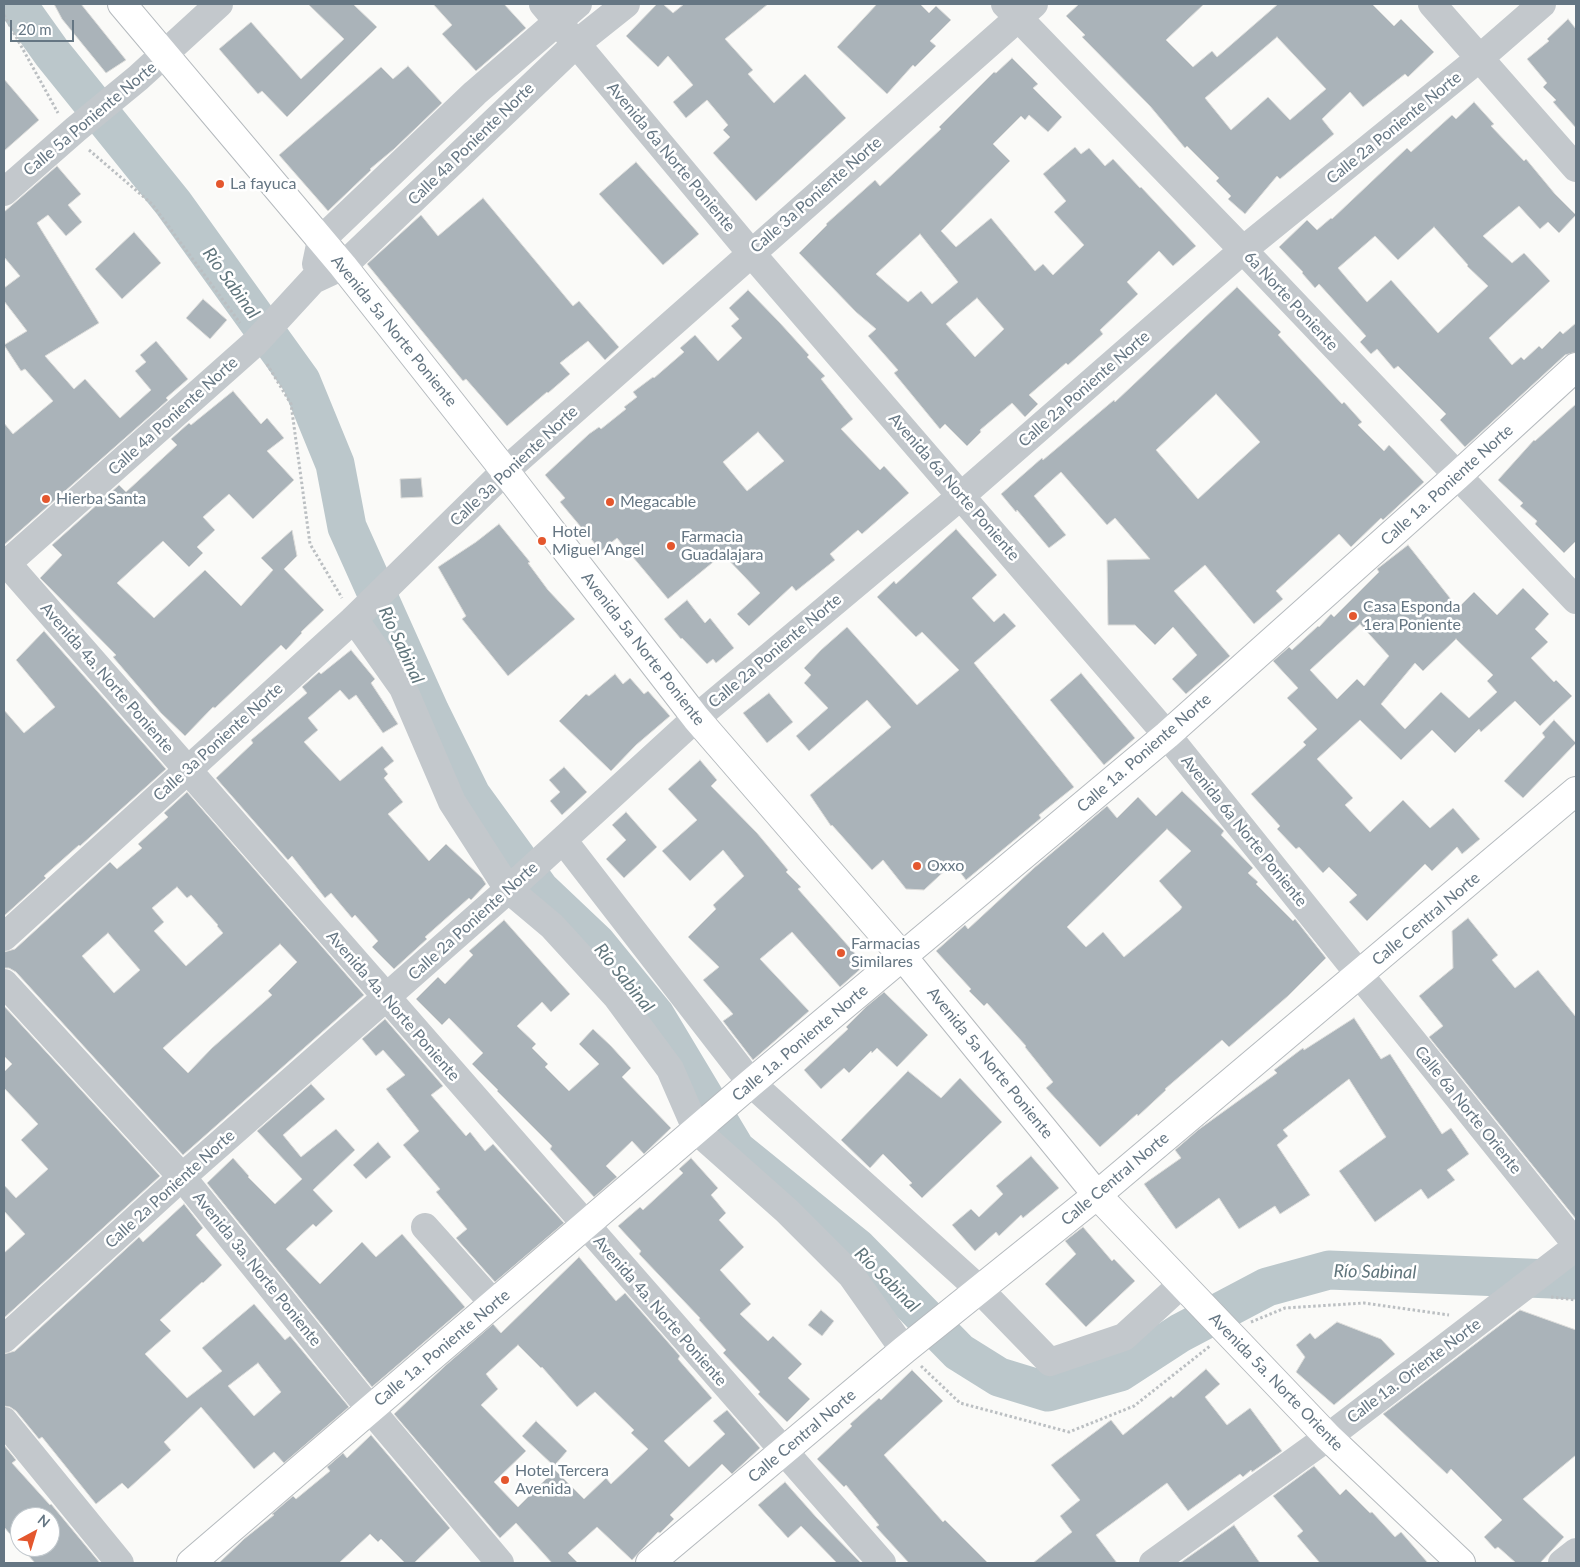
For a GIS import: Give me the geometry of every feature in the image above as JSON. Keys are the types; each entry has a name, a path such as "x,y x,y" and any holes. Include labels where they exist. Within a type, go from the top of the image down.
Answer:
{"main road":[{"name":"Avenida 5a Norte Poniente","path":"122,4 343,266 696,718 903,957 1097,1195"},
{"name":"Calle 1a. Poniente Norte","path":"191,1563 749,1085 1167,736 1576,367"},
{"name":"Calle Central Norte","path":"650,1563 913,1343 1097,1195 1576,791"},
{"name":"Avenida 5a. Norte Oriente","path":"1097,1195 1328,1437 1461,1563"}],"street":[{"name":"Calle 5a Poniente Norte","path":"4,192 138,78 219,4"},
{"name":"Calle 4a Poniente Norte","path":"321,240 475,93 550,12 578,4"},
{"name":"Calle 4a Poniente Norte","path":"5,563 257,341 307,286 343,266 577,43 626,4"},
{"path":"1432,4 1576,168"},
{"name":"Calle 2a Poniente Norte","path":"4,1339 182,1177 513,885 696,718 961,496 1244,250 1542,4"},
{"name":"6a Norte Poniente","path":"1019,8 1244,250 1576,600"},
{"name":"Calle 3a Poniente Norte","path":"4,937 359,615 505,471 750,253 1019,8"},
{"name":"Avenida 6a Norte Poniente","path":"550,12 750,253 1167,736 1360,975"},
{"path":"307,286 321,240"},
{"name":"Avenida 4a. Norte Poniente","path":"5,563 188,769 782,1452 882,1563"},
{"path":"359,615 403,688 452,802 513,885 616,996 670,1069 697,1131 787,1211 851,1275 913,1343"},
{"path":"563,840 749,1085 977,1291 1050,1362 1124,1337 1183,1285"},
{"name":"Calle 6a Norte Oriente","path":"1360,975 1571,1250"},
{"name":"Avenida 3a. Norte Poniente","path":"4,983 182,1177 370,1409 500,1563"},
{"path":"426,1227 494,1304"},
{"name":"Calle 1a. Oriente Norte","path":"1153,1563 1328,1437 1571,1250"},
{"path":"4,1421 120,1563"},
{"path":"1562,1563 1576,1552"}],"path":[{"path":"4,15 74,132 152,204 257,341 291,404 310,544 359,615"},
{"path":"913,1343 960,1403 1069,1432 1134,1406 1226,1330 1285,1308 1364,1303 1488,1314"}],"building":[{"path":"54,4 81,4 126,60 106,73 62,19"},
{"path":"308,4 353,4 377,27 287,117 262,91 258,94 219,49 251,22 301,79 344,39"},
{"path":"433,4 504,4 526,28 476,71 442,34 452,25"},
{"path":"657,4 663,4 673,13 684,4 768,4 725,39 753,70 748,74 774,103 805,74 846,118 756,201 713,153 730,137 723,130 728,125 707,100 686,118 673,102 693,85 668,56 658,67 626,36"},
{"path":"877,4 920,4 929,13 936,6 951,20 930,41 936,46 915,67 913,65 887,94 837,47"},
{"path":"1079,4 1204,4 1166,40 1193,67 1212,51 1217,57 1278,4 1372,4 1394,26 1401,19 1434,52 1408,77 1405,74 1363,107 1350,92 1322,119 1334,134 1280,179 1277,176 1245,214 1228,199 1231,196 1216,181 1219,178 1187,146 1185,148 1150,106 1082,37 1085,35 1066,16","holes":["1277,37 1326,89 1290,120 1268,97 1231,130 1205,98"]},
{"path":"1568,19 1576,29 1576,128 1553,102 1556,100 1543,87 1547,83 1527,59 1549,41 1547,39"},
{"path":"1012,58 1038,84 1033,88 1062,117 1048,132 1029,115 1025,120 1021,116 993,144 1010,161 941,231 956,247 991,218 1035,271 1043,264 1053,275 1084,245 1054,212 1066,201 1043,174 1075,147 1081,154 1089,148 1105,166 1113,159 1196,246 1173,266 1159,251 1127,282 1138,294 1100,330 1103,334 1068,365 1066,363 1029,395 1038,404 1025,417 1012,403 980,430 981,432 967,446 945,424 940,429 894,373 898,370 868,336 876,329 856,312 799,253 826,224 875,180 880,186 941,129 939,127 994,72 996,73","holes":["920,234 958,282 932,304 921,291 908,302 876,274","977,298 1004,329 975,357 946,324"]},
{"path":"408,66 442,103 370,169 328,211 279,155 381,67 393,79"},
{"path":"4,79 39,120 4,151"},
{"path":"1474,102 1494,124 1491,126 1524,161 1526,159 1555,194 1576,215 1559,233 1548,222 1540,229 1519,206 1483,236 1512,263 1524,253 1550,281 1489,338 1512,365 1521,357 1524,360 1539,346 1542,349 1560,331 1563,334 1576,323 1576,352 1565,355 1465,447 1440,420 1446,414 1398,366 1394,369 1377,349 1371,354 1360,342 1366,336 1319,284 1315,288 1303,272 1279,247 1307,220 1317,230 1332,219 1407,148 1411,152 1452,115 1456,119","holes":["1434,227 1488,286 1438,333 1391,280 1367,302 1338,268 1375,236 1398,260"]},
{"path":"636,162 699,234 663,265 599,194"},
{"path":"57,166 81,194 68,205 82,222 66,236 48,215 37,223 99,323 45,356 74,389 85,379 120,418 151,390 135,371 146,362 140,355 156,341 188,379 166,398 168,400 4,545 4,423 13,434 53,401 25,369 21,371 4,345 27,331 4,301 4,288 20,276 4,257 4,212"},
{"path":"483,198 573,306 579,301 619,347 605,360 588,341 560,363 570,374 507,426 466,379 463,381 367,264 421,215 438,236"},
{"path":"134,232 161,263 122,299 95,269"},
{"path":"1237,287 1281,332 1278,335 1342,404 1344,402 1362,422 1358,425 1384,451 1389,445 1424,482 1383,520 1381,518 1351,547 1339,534 1276,591 1283,599 1254,624 1205,565 1174,591 1230,656 1186,694 1172,679 1197,655 1173,627 1155,645 1135,625 1108,625 1107,560 1150,559 1115,518 1107,525 1061,472 1034,496 1066,535 1049,548 1001,494 1042,458 1043,460 1114,400 1115,402","holes":["1216,394 1260,442 1198,499 1156,450"]},
{"path":"748,290 809,355 807,357 825,376 821,379 853,419 841,429 880,470 884,466 909,493 862,534 858,530 830,554 835,560 796,591 792,586 749,626 737,614 760,593 723,554 668,599 617,538 601,551 560,502 565,498 545,475 589,434 599,427 601,429 626,409 624,407 637,397 633,392 654,378 684,352 680,348 695,335 718,361 742,338 731,326 739,319 729,308","holes":["758,432 784,461 747,491 723,462"]},
{"path":"203,299 227,320 210,339 186,318"},
{"path":"233,391 261,424 267,418 284,438 267,451 294,480 253,519 229,494 203,517 215,530 197,547 203,553 189,567 163,541 117,583 154,618 205,570 241,606 273,570 261,558 292,530 297,556 284,569 324,610 301,632 286,650 281,645 215,708 213,707 185,736 161,713 113,657 116,655 40,578 62,555 52,545 119,485 126,492 177,445 171,439 189,423 191,425"},
{"path":"1576,404 1576,541 1564,553 1535,524 1537,521 1520,506 1523,503 1498,480 1534,440"},
{"path":"421,478 423,497 401,498 400,479"},
{"path":"499,524 530,562 528,563 548,590 575,619 508,676 462,619 466,616 438,567"},
{"path":"956,529 997,575 972,598 994,622 1004,613 1016,626 974,663 1074,787 1039,815 1041,818 966,880 953,863 924,890 906,889 883,860 872,870 831,826 810,795 891,727 867,700 809,751 796,736 828,708 804,683 811,675 804,668 847,627 917,705 959,670 922,632 916,637 877,597 894,581 896,584"},
{"path":"1408,545 1458,608 1474,592 1497,615 1523,588 1549,614 1535,629 1548,642 1531,658 1554,682 1556,680 1572,696 1540,726 1515,701 1481,732 1479,729 1455,753 1432,730 1401,760 1360,720 1317,759 1353,798 1345,805 1370,832 1403,800 1430,828 1453,808 1480,839 1462,854 1457,847 1432,871 1425,864 1367,921 1349,902 1357,895 1329,867 1323,873 1299,847 1296,849 1277,829 1280,826 1251,794 1306,745 1303,742 1317,729 1287,698 1298,688 1273,661 1289,647 1292,650 1331,614 1334,617 1379,572 1377,569","holes":["1360,624 1389,656 1364,686 1357,679 1337,699 1310,670","1456,639 1493,675 1487,681 1497,692 1469,718 1441,692 1405,729 1381,704 1415,663 1423,671"]},
{"path":"687,600 705,623 710,618 734,648 716,663 713,659 707,664 681,639 664,619"},
{"path":"44,631 166,769 44,876 46,878 4,916 4,710 24,733 55,707 16,660"},
{"path":"351,650 375,679 371,683 398,724 383,733 356,695 349,700 340,690 308,718 318,730 304,742 340,781 382,746 394,761 384,769 388,774 384,778 403,802 388,814 429,861 446,844 486,884 471,900 469,898 425,937 427,939 394,969 372,947 378,941 355,915 352,918 331,893 325,898 292,856 288,860 216,778 253,743 251,740 307,693 302,687 319,672 321,674"},
{"path":"1081,673 1135,738 1104,765 1050,700"},
{"path":"615,674 623,684 630,678 644,694 648,691 670,716 636,745 611,771 559,721 586,694 589,696"},
{"path":"769,693 793,722 767,743 743,713"},
{"path":"1554,720 1576,743 1523,798 1504,781 1545,737 1542,733"},
{"path":"700,760 717,780 711,786 757,833 788,870 786,872 801,887 798,889 865,965 840,987 792,932 760,959 809,1011 753,1060 723,1021 733,1014 703,980 719,967 688,937 716,909 713,905 744,876 723,850 690,881 662,851 697,820 668,789"},
{"path":"564,767 587,792 562,815 550,801 560,792 549,780"},
{"path":"1182,791 1224,831 1221,835 1253,868 1248,873 1258,882 1256,884 1293,921 1295,919 1326,958 1288,996 1229,1047 1222,1040 1165,1089 1138,1116 1137,1114 1100,1147 1046,1088 1053,1082 1026,1046 987,1003 984,1006 969,991 971,989 936,951 965,925 968,929 1034,868 1107,806 1117,818 1138,797 1156,816","holes":["1167,829 1191,851 1159,881 1182,907 1124,957 1103,932 1086,947 1067,927"]},
{"path":"187,792 364,995 183,1155 16,972 9,968 4,968 4,952 15,949 110,862 117,869 142,848 138,844 168,817 164,813","holes":["177,887 187,898 191,895 223,933 186,966 154,931 164,922 152,908","108,933 140,970 114,993 82,956","280,944 297,962 268,991 272,995 212,1048 188,1073 163,1048"]},
{"path":"626,812 657,847 624,878 606,859 626,840 612,825"},
{"path":"1468,918 1498,955 1492,960 1515,988 1538,970 1576,1017 1576,1219 1429,1037 1443,1026 1419,996 1453,968 1452,931"},
{"path":"504,920 570,994 551,1012 542,1002 517,1026 536,1044 532,1048 548,1064 545,1067 569,1091 599,1064 579,1044 593,1029 631,1068 622,1077 671,1128 644,1154 632,1141 606,1166 617,1177 594,1197 550,1149 552,1146 472,1064 483,1053 449,1018 442,1025 416,999 438,977 445,984 473,955 469,951"},
{"path":"884,992 928,1035 897,1067 877,1048 872,1053 871,1051 849,1073 844,1068 821,1089 804,1070 848,1029 846,1027 867,1006"},
{"path":"4,1006 160,1176 4,1318 4,1253 25,1234 4,1211 4,1185 16,1198 48,1169 21,1140 38,1124 4,1088 4,1072 12,1064 4,1056"},
{"path":"1354,1018 1381,1059 1390,1054 1442,1134 1451,1128 1469,1154 1447,1170 1455,1180 1428,1199 1421,1189 1375,1222 1339,1171 1386,1137 1349,1079 1283,1130 1288,1136 1277,1145 1310,1195 1280,1214 1275,1206 1239,1229 1219,1198 1176,1229 1144,1184 1181,1158 1175,1150 1198,1130 1277,1073 1274,1070 1303,1048 1304,1050"},
{"path":"385,1019 443,1086 431,1095 466,1136 470,1132 485,1151 493,1144 564,1223 495,1282 456,1238 467,1229 436,1192 440,1189 403,1145 419,1131 386,1089 405,1075 383,1050 376,1056 362,1039"},
{"path":"908,1071 941,1098 960,1078 1002,1122 922,1198 909,1185 912,1183 883,1154 870,1168 841,1140"},
{"path":"311,1084 325,1099 283,1135 301,1157 336,1129 355,1150 313,1190 333,1211 316,1227 313,1224 286,1249 320,1284 362,1242 376,1257 402,1234 465,1307 372,1387 207,1183 233,1158 248,1177 275,1204 302,1179 257,1131"},
{"path":"378,1142 391,1157 366,1179 353,1165"},
{"path":"1031,1156 1059,1188 1023,1218 1021,1215 999,1236 996,1232 975,1251 952,1225 971,1209 979,1217 1003,1194 996,1186"},
{"path":"691,1158 718,1188 711,1195 726,1213 719,1220 744,1247 720,1270 751,1304 740,1314 768,1341 773,1336 802,1364 788,1378 810,1399 787,1422 758,1394 760,1392 723,1353 726,1350 699,1320 700,1318 639,1254 641,1251 618,1226 640,1207 643,1210 683,1173 679,1169"},
{"path":"184,1204 203,1228 196,1235 222,1265 160,1320 171,1331 145,1354 187,1398 222,1371 202,1348 254,1304 285,1340 290,1336 349,1407 284,1463 274,1452 254,1469 201,1407 164,1442 171,1450 128,1489 122,1483 96,1504 42,1437 39,1439 16,1411 4,1406 4,1354 15,1351 139,1237 143,1242","holes":["258,1363 281,1392 254,1416 228,1386"]},
{"path":"1083,1227 1112,1261 1114,1259 1135,1281 1086,1327 1045,1284 1076,1254 1065,1241"},
{"path":"579,1257 616,1301 625,1293 680,1356 678,1359 712,1398 664,1441 689,1467 725,1434 713,1421 727,1410 760,1448 732,1474 722,1464 670,1515 674,1519 660,1533 658,1532 632,1560 597,1527 568,1553 578,1563 552,1563 516,1523 500,1538 394,1414 493,1324 501,1333","holes":["518,1345 577,1407 595,1392 634,1430 631,1433 648,1449 611,1484 606,1478 584,1499 555,1470 518,1507 494,1482 526,1451 481,1405 498,1389 486,1374"]},
{"path":"821,1310 834,1321 822,1336 808,1325"},
{"path":"1520,1310 1576,1330 1576,1455 1523,1499 1564,1537 1540,1563 1516,1563 1498,1547 1495,1549 1484,1537 1502,1520 1451,1469 1447,1474 1383,1414"},
{"path":"1337,1322 1381,1339 1395,1354 1334,1405 1296,1372 1305,1357 1296,1345 1310,1333 1315,1339"},
{"path":"1206,1369 1220,1384 1205,1397 1227,1425 1250,1408 1282,1451 1243,1477 1240,1474 1188,1511 1167,1483 1096,1535 1117,1563 1033,1563 1072,1532 1060,1516 1080,1500 1051,1465 1111,1420 1123,1435 1171,1396 1173,1398"},
{"path":"912,1370 943,1401 884,1455 943,1522 945,1520 988,1563 909,1563 876,1527 879,1525 846,1485 844,1487 817,1459 852,1426 850,1424 879,1398 881,1400"},
{"path":"536,1421 567,1451 554,1466 522,1436"},
{"path":"371,1435 450,1528 414,1563 405,1563 381,1539 378,1542 370,1534 339,1563 219,1563 293,1496 296,1499 330,1471 327,1467 343,1453 347,1458"},
{"path":"4,1445 16,1460 12,1463 53,1507 10,1507 10,1534 4,1527"},
{"path":"1314,1466 1340,1495 1346,1489 1370,1513 1372,1512 1395,1537 1401,1532 1428,1563 1320,1563 1297,1536 1303,1531 1273,1496"},
{"path":"785,1482 861,1563 837,1563 801,1526 788,1538 758,1505"},
{"path":"60,1515 100,1563 35,1563 30,1557 60,1557"},
{"path":"1234,1525 1260,1563 1180,1563"}],"waterway":[{"name":"Río Sabinal","path":"17,4 52,53 173,203 301,381 335,464 347,527 430,712 471,795 540,890 597,944 655,1015 736,1150 857,1248 959,1352 999,1377 1048,1392 1120,1372 1180,1333 1267,1287 1329,1270 1576,1280"}],"place":[{"name":"La fayuca","path":"220,184"},
{"name":"Hierba Santa","path":"46,499"},
{"name":"Megacable","path":"610,502"},
{"name":"Hotel Miguel Angel","path":"542,541"},
{"name":"Farmacia Guadalajara","path":"671,546"},
{"name":"Casa Esponda 1era Poniente","path":"1353,616"},
{"name":"Oxxo","path":"917,866"},
{"name":"Farmacias Similares","path":"841,953"},
{"name":"Hotel Tercera Avenida","path":"505,1480"}]}
